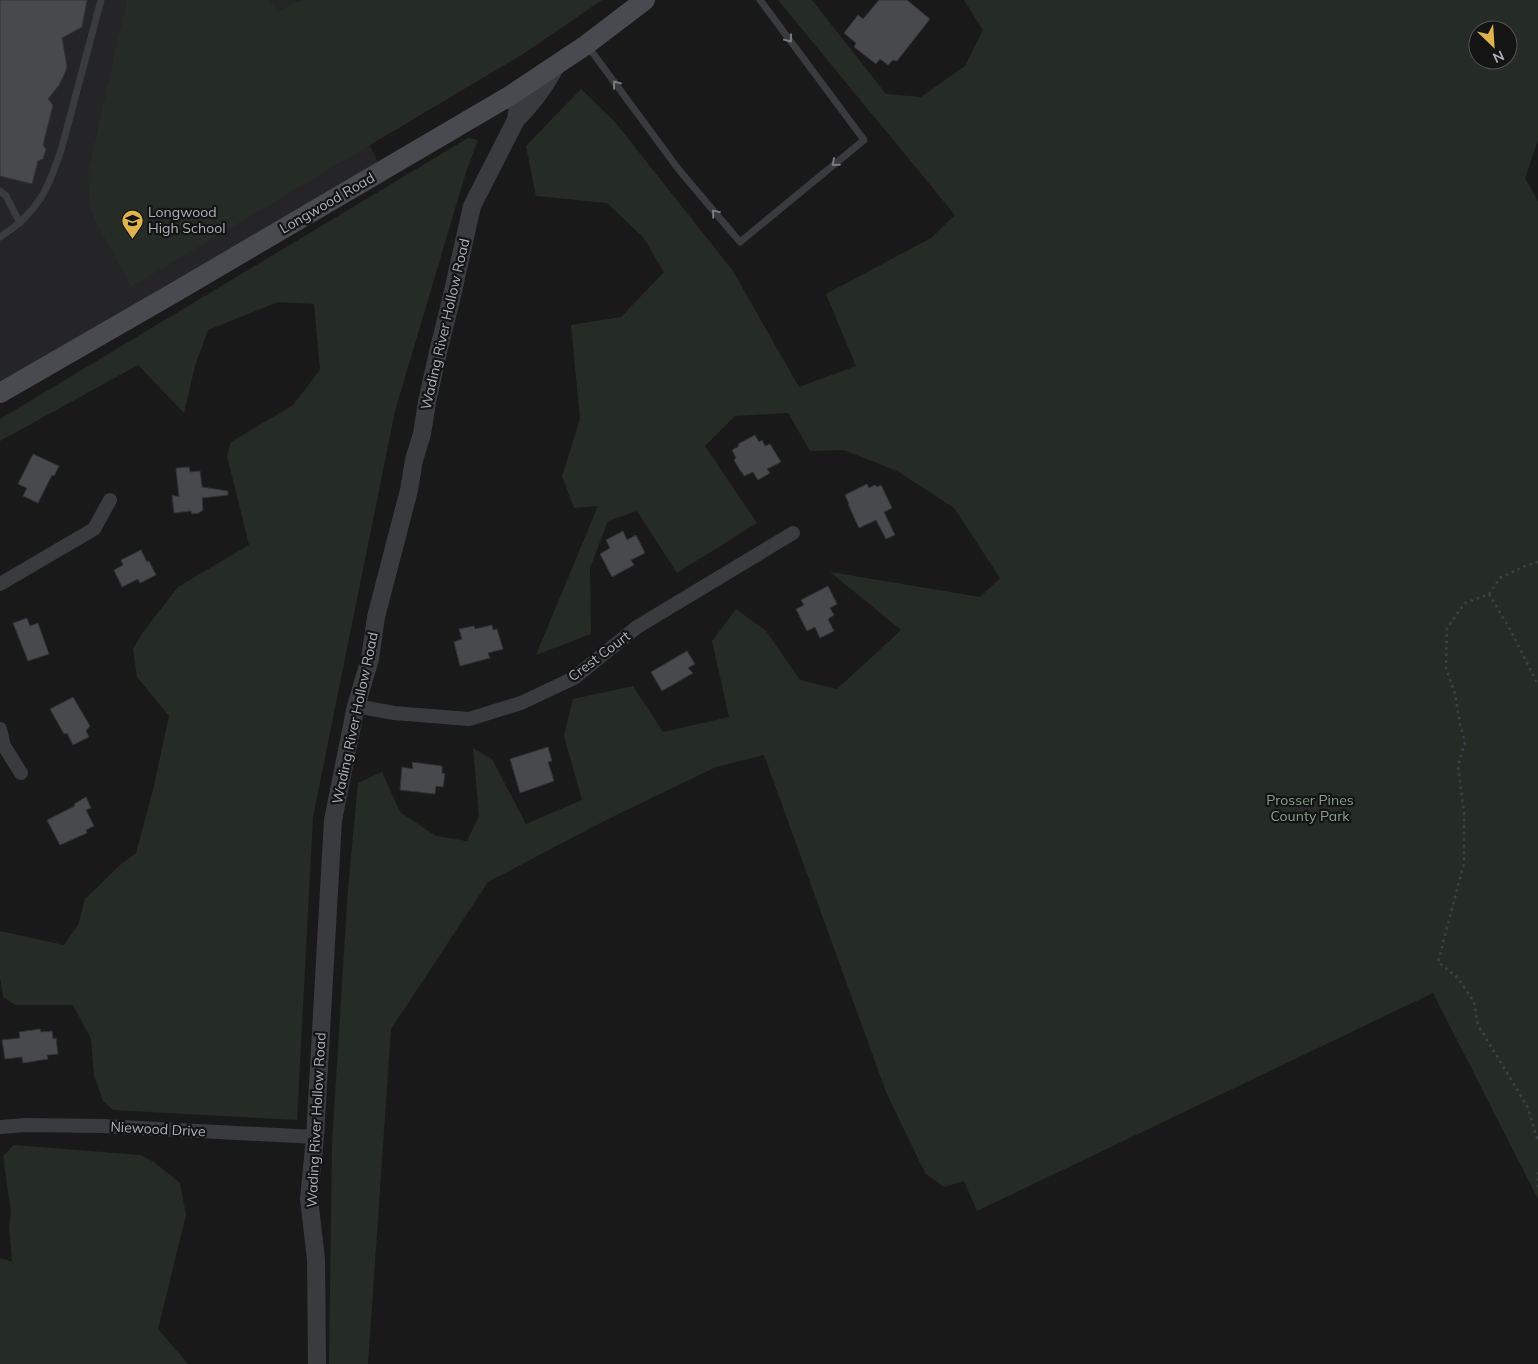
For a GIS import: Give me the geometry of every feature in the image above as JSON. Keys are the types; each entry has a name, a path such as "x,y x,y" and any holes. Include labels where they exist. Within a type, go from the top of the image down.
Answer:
{"main road":[{"name":"Longwood Road","path":"4,386 34,373 176,292 511,95 586,45 645,0"}],"street":[{"name":"Wading River Hollow Road","path":"317,1364 316,1259 310,1199 333,820 356,706 370,659 376,617 409,490 414,460 422,434 438,348 472,206 516,120 529,107 547,82 558,62"},
{"path":"511,95 518,108 516,120"},
{"path":"0,584 94,528 110,500"},
{"name":"Crest Court","path":"356,706 394,714 469,719 520,704 574,678 637,627 793,533"},
{"path":"0,729 4,746 21,773"},
{"name":"Niewood Drive","path":"0,1127 26,1125 102,1126 315,1137"}],"lane":[{"path":"0,237 20,223 34,208 46,190 55,169 101,0"},
{"path":"586,45 679,170 740,242 864,140 760,0"},
{"path":"0,191 6,196 20,223"}],"path":[{"path":"1538,562 1527,565 1500,578 1489,594 1465,603 1447,628 1446,668 1455,694 1465,742 1458,766 1464,813 1464,864 1438,962 1458,978 1474,1002 1478,1026 1526,1106 1538,1141"},
{"path":"1489,594 1511,631 1538,685"},
{"path":"1538,1172 1538,1187"}],"shaded area":[{"name":"Longwood High School","path":"0,0 298,0 382,170 0,390"}],"green space":[{"path":"127,0 268,0 279,11 301,0 602,0 523,54 131,287 95,220 90,205 88,174"},
{"name":"Prosser Pines County Park","path":"778,0 812,0 886,94 921,97 965,66 983,30 964,0 1538,0 1538,140 1525,178 1538,201 1538,1199 1433,993 977,1211 964,1181 944,1187 925,1173 886,1092 764,755 716,767 606,820 488,882 391,1029 368,1364 329,1364 332,1144 348,888 358,783 382,772 400,812 436,836 467,841 479,816 473,748 492,759 526,824 582,800 564,736 573,699 633,686 663,732 729,717 712,641 736,609 766,631 800,680 837,689 901,630 830,572 980,597 1000,578 954,508 897,471 844,450 810,451 788,413 735,416 705,446 757,523 677,573 637,511 608,521 590,568 591,634 536,655 598,506 574,508 562,476 580,419 571,325 621,317 664,272 643,237 607,203 536,196 526,146 581,89 615,122 733,271 799,387 856,366 826,294 931,238 955,215"},
{"path":"468,138 478,140 466,172 395,411 313,817 297,1120 113,1110 103,1101 94,1075 91,1039 73,1005 15,1005 3,997 0,977 0,931 64,945 78,925 85,899 120,865 136,853 153,790 169,716 137,677 133,649 143,632 178,587 249,545 227,456 231,442 293,405 320,370 314,304 278,302 208,330 195,366 184,413 138,365 0,441 0,419"},
{"path":"14,1145 140,1155 154,1162 180,1183 186,1215 158,1329 188,1364 0,1364 0,1258 12,1262 9,1226 11,1212 3,1156"}],"building":[{"path":"0,0 87,0 82,27 62,38 67,66 59,85 48,99 53,105 43,145 46,149 43,159 38,161 32,184 0,176"},
{"path":"879,0 907,0 930,19 897,61 893,60 888,65 880,59 876,64 854,47 856,43 844,33 858,15 863,19"},
{"path":"755,435 759,442 762,440 765,446 770,444 781,462 767,469 770,473 758,480 753,472 744,476 734,460 736,458 732,450 739,446 738,444"},
{"path":"33,454 59,466 54,476 52,475 38,503 23,496 27,488 18,484"},
{"path":"189,467 190,472 200,471 202,487 228,491 228,495 202,498 203,510 199,513 192,514 191,511 174,513 172,495 179,497 176,468"},
{"path":"867,484 869,488 881,485 892,508 884,512 895,535 886,539 876,520 859,528 848,504 845,495"},
{"path":"623,531 627,540 636,535 645,553 631,560 634,565 612,577 600,554 610,548 606,540"},
{"path":"141,550 156,575 140,583 138,579 122,587 114,570 123,565 121,560"},
{"path":"828,586 837,604 830,608 834,615 828,619 834,631 820,638 815,627 807,631 796,609 804,605 801,600"},
{"path":"27,618 30,626 38,623 49,654 28,661 13,623"},
{"path":"492,625 493,630 497,629 503,649 488,653 490,658 460,666 454,642 462,639 459,629 474,626 475,629"},
{"path":"687,651 695,664 688,668 693,673 662,691 651,672"},
{"path":"73,697 90,726 86,731 89,737 73,745 67,733 64,734 50,709"},
{"path":"548,747 552,761 548,762 554,781 520,793 510,759"},
{"path":"412,762 442,766 442,773 445,774 443,787 436,786 435,794 400,790 402,767 413,769"},
{"path":"86,797 91,808 86,810 94,826 86,830 87,833 60,845 47,820 75,806 74,804"},
{"path":"40,1029 41,1032 52,1031 53,1039 56,1038 58,1054 47,1055 48,1059 23,1063 22,1057 5,1059 2,1040 20,1038 19,1032"}],"place":[{"name":"Longwood High School","path":"132,239"}]}
